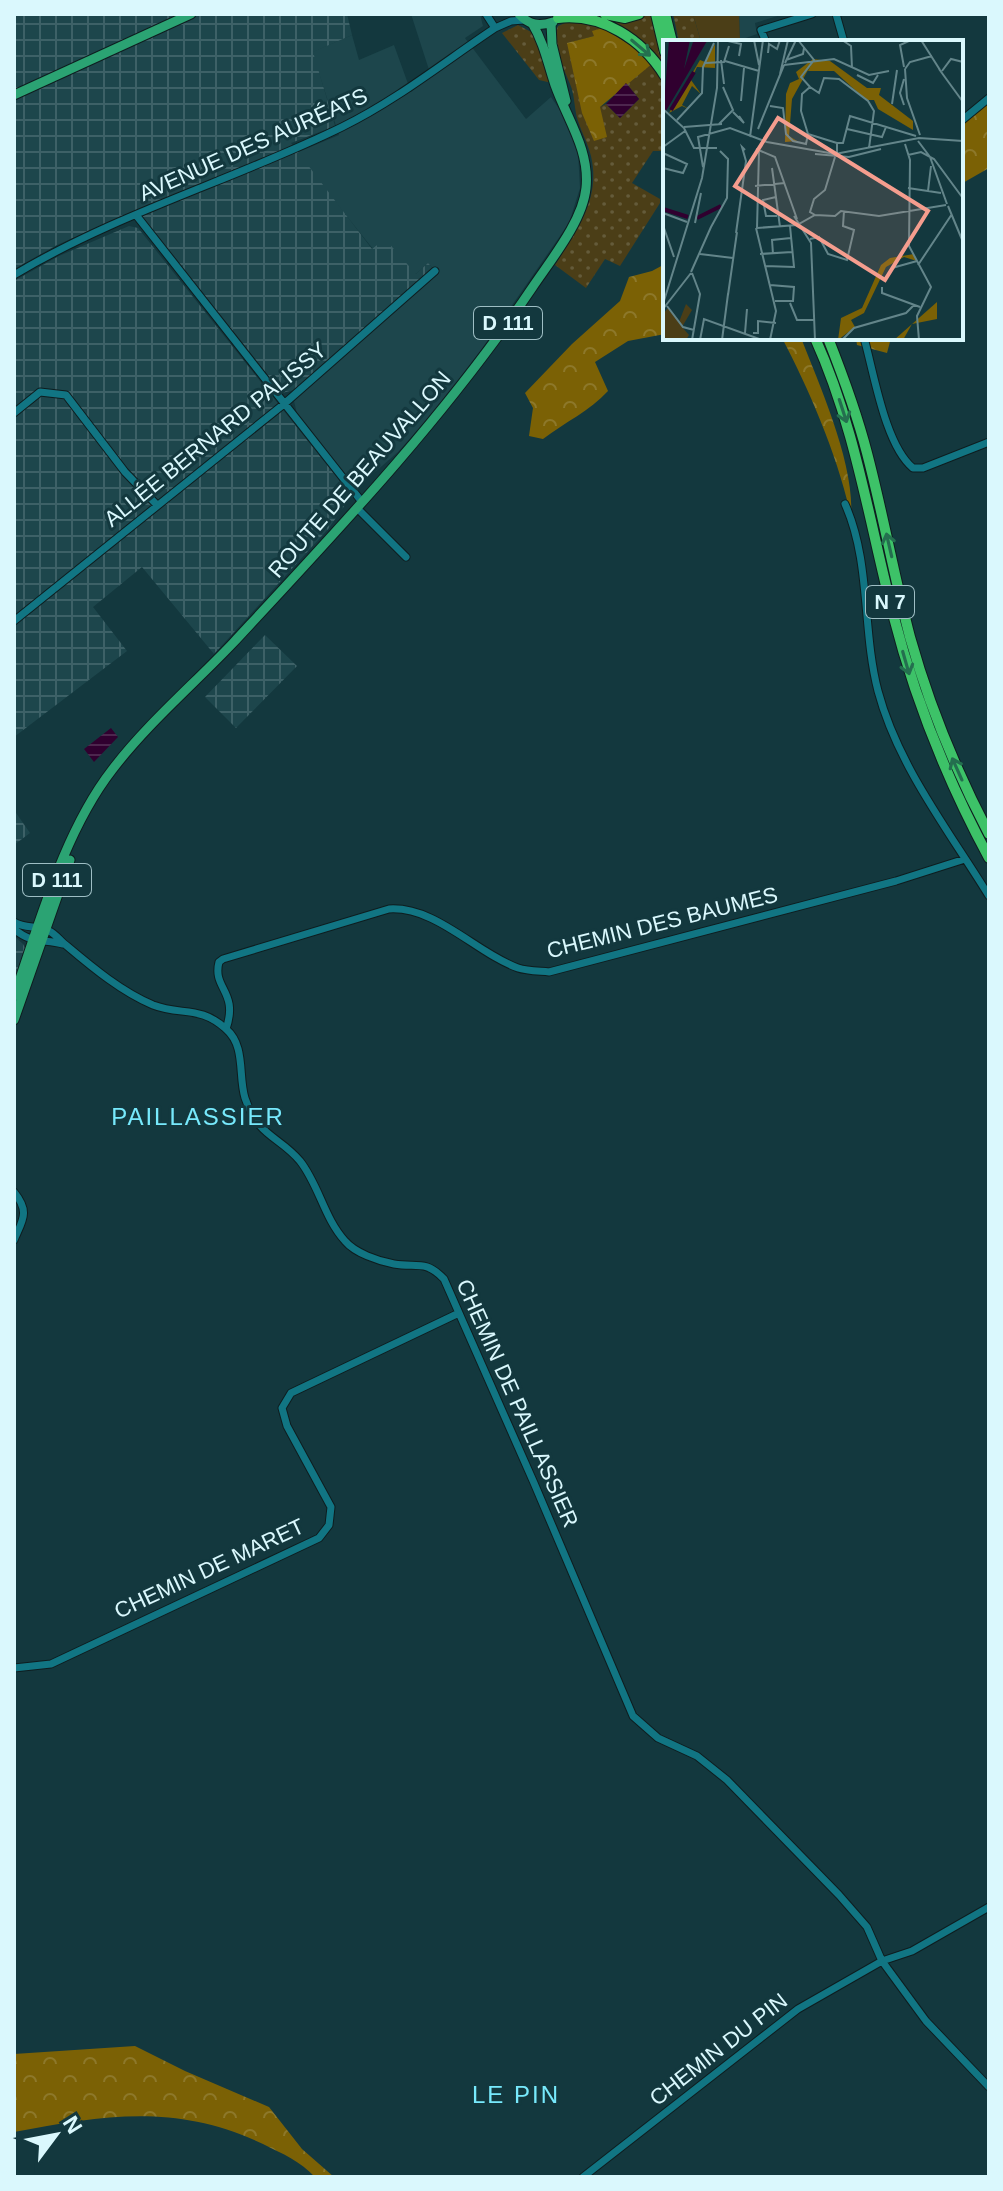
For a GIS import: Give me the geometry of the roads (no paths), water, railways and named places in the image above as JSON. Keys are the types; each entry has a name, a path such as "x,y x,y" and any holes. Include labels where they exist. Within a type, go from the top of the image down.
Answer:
{"highway":[{"path":"605,14 628,18 639,14"},
{"path":"656,14 663,44"},
{"path":"667,14 672,40"},
{"path":"556,18 580,16 608,26 646,51 663,73"},
{"name":"N 7","path":"816,340 853,445 915,692 948,776 989,858"},
{"name":"N 7","path":"829,340 864,440 903,608 923,679 958,772 989,834"}],"main road":[{"path":"14,95 191,14"},
{"path":"525,19 556,18"},
{"name":"D 111","path":"556,18 552,44 569,116"},
{"name":"D 111","path":"525,19 543,44 569,116"},
{"name":"ROUTE DE BEAUVALLON","path":"14,1020 42,929 83,819 101,784 127,752 359,505 476,368 575,221 584,200 586,170 581,145 569,116"},
{"name":"ROUTE DE BEAUVALLON","path":"14,996 38,941"}],"street":[{"path":"486,14 495,28"},
{"name":"AVENUE DES AURÉATS","path":"495,28 506,14"},
{"path":"765,40 761,30 812,14"},
{"path":"836,14 843,40"},
{"name":"AVENUE DES AURÉATS","path":"14,275 70,245 315,140 378,109 495,28 525,19"},
{"path":"963,119 989,98"},
{"path":"136,215 359,505 406,557"},
{"name":"ALLÉE BERNARD PALISSY","path":"14,621 284,404 435,271"},
{"path":"864,340 881,406 905,461 913,468 923,468 989,442"},
{"path":"14,413 40,392 66,395 125,472 157,505"},
{"path":"845,504 851,516 861,563 869,644 878,690 890,726 904,757 989,896"},
{"name":"CHEMIN DES BAUMES","path":"226,1029 232,1010 230,997 217,975 219,962 223,959 389,909 406,908 428,917 518,968 549,972 896,881 965,859"},
{"path":"14,922 42,929 144,1000 161,1007 202,1014 226,1029"},
{"path":"14,929 38,941 65,945"},
{"name":"CHEMIN DE PAILLASSIER","path":"226,1029 237,1047 245,1096 255,1119 272,1139 298,1159 336,1230 347,1244 384,1261 429,1267 444,1279 633,1716 650,1733 697,1756 727,1780 857,1913 875,1940 882,1961 926,2021 989,2087"},
{"path":"14,1192 24,1204 25,1215 14,1240"},
{"name":"CHEMIN DE MARET","path":"14,1668 51,1664 319,1538 329,1525 331,1507 287,1426 282,1408 291,1393 459,1313"},
{"name":"CHEMIN DU PIN","path":"583,2177 798,2009 882,1961 912,1951 989,1907"}],"district":[{"name":"PAILLASSIER","path":"198,1117"},
{"name":"LE PIN","path":"516,2095"}]}
